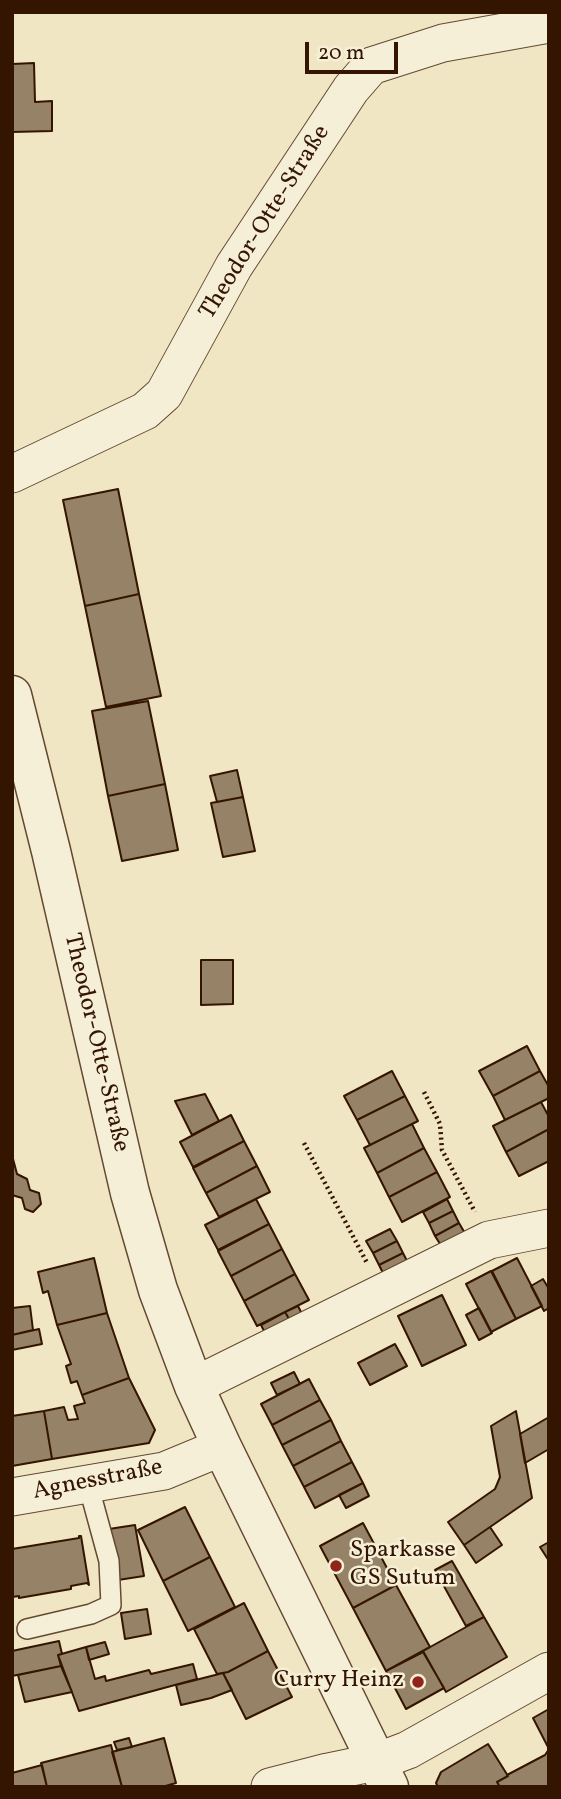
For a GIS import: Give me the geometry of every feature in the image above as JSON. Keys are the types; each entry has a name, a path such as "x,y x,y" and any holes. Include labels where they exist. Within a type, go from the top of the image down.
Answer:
{"street":[{"name":"Theodor-Otte-Straße","path":"12,474 145,411 164,394 234,266 351,89 371,66 443,43 549,24"},
{"name":"Theodor-Otte-Straße","path":"12,695 130,1193 158,1290 194,1386 222,1447 382,1774"},
{"path":"194,1386 489,1240 549,1227"},
{"name":"Agnesstraße","path":"12,1497 164,1471 222,1447"},
{"path":"270,1787 328,1772 382,1774 408,1751 549,1671"}],"lane":[{"path":"27,1629 91,1614 111,1605 109,1560 88,1484"}],"path":[{"path":"424,1092 440,1124 442,1150 489,1240"},
{"path":"304,1143 382,1293"}],"building":[{"path":"34,63 35,102 52,101 52,131 12,132 12,64"},
{"path":"118,489 139,594 85,606 63,500"},
{"path":"139,594 161,696 106,707 85,606"},
{"path":"148,701 165,784 108,796 92,711"},
{"path":"237,770 243,797 217,802 210,776"},
{"path":"165,784 178,850 122,861 108,796"},
{"path":"243,797 255,851 223,857 211,803"},
{"path":"201,960 233,960 233,1004 201,1005"},
{"path":"527,1046 540,1071 493,1096 479,1071"},
{"path":"392,1071 405,1096 357,1120 344,1096"},
{"path":"540,1071 549,1087 549,1098 505,1120 493,1096"},
{"path":"205,1094 219,1121 192,1135 175,1101"},
{"path":"405,1096 418,1121 370,1145 357,1120"},
{"path":"541,1102 549,1117 549,1129 506,1152 493,1126"},
{"path":"231,1115 244,1141 193,1167 180,1142"},
{"path":"412,1124 424,1148 377,1173 364,1148"},
{"path":"549,1129 549,1161 519,1176 506,1152"},
{"path":"244,1141 257,1166 206,1193 193,1168"},
{"path":"424,1148 437,1172 389,1197 377,1173"},
{"path":"12,1155 17,1174 27,1179 30,1190 39,1193 41,1204 33,1212 25,1209 22,1198 12,1195"},
{"path":"257,1166 270,1192 219,1217 206,1193"},
{"path":"437,1172 450,1197 402,1222 389,1197"},
{"path":"256,1199 269,1224 218,1250 205,1225"},
{"path":"447,1199 453,1211 429,1223 423,1212"},
{"path":"453,1211 459,1223 435,1236 429,1223"},
{"path":"459,1223 466,1235 442,1247 435,1236"},
{"path":"269,1224 282,1249 231,1276 218,1251"},
{"path":"390,1229 397,1241 373,1253 366,1241"},
{"path":"397,1241 403,1253 379,1265 373,1253"},
{"path":"282,1249 295,1274 244,1301 231,1276"},
{"path":"403,1253 409,1265 385,1277 379,1265"},
{"path":"94,1258 107,1313 57,1325 48,1291 43,1293 38,1272"},
{"path":"517,1258 542,1306 516,1319 492,1271"},
{"path":"491,1271 516,1319 491,1332 466,1284"},
{"path":"295,1274 309,1300 257,1326 244,1301"},
{"path":"543,1279 549,1289 549,1308 544,1311 531,1286"},
{"path":"442,1295 466,1345 422,1366 398,1316"},
{"path":"30,1306 33,1330 12,1335 12,1308"},
{"path":"298,1306 304,1318 292,1324 285,1312"},
{"path":"479,1308 492,1333 479,1340 466,1315"},
{"path":"285,1312 292,1324 267,1337 261,1325"},
{"path":"107,1313 129,1378 82,1395 77,1381 71,1383 66,1366 71,1364 57,1325"},
{"path":"39,1329 42,1344 12,1350 12,1335"},
{"path":"395,1344 407,1366 370,1385 358,1363"},
{"path":"294,1372 300,1384 277,1395 271,1383"},
{"path":"129,1378 155,1430 149,1443 52,1459 44,1411 64,1407 68,1420 78,1419 74,1406 85,1403 82,1395"},
{"path":"309,1379 320,1400 272,1425 261,1404"},
{"path":"320,1400 331,1420 282,1445 272,1425"},
{"path":"44,1411 52,1459 12,1466 12,1416"},
{"path":"516,1411 532,1498 464,1545 448,1522 495,1489 500,1477 491,1426"},
{"path":"549,1417 549,1449 525,1463 520,1434"},
{"path":"331,1420 341,1441 293,1466 282,1445"},
{"path":"341,1441 352,1462 304,1487 293,1466"},
{"path":"352,1462 363,1483 315,1508 304,1487"},
{"path":"363,1483 369,1496 346,1508 339,1495"},
{"path":"185,1507 210,1557 163,1581 138,1530"},
{"path":"363,1523 396,1585 353,1608 320,1546"},
{"path":"135,1525 144,1576 118,1580 109,1529"},
{"path":"490,1527 502,1545 476,1563 464,1545"},
{"path":"79,1536 89,1585 87,1583 71,1586 71,1589 12,1597 12,1549"},
{"path":"549,1542 549,1561 540,1547"},
{"path":"210,1557 235,1607 188,1631 163,1581"},
{"path":"452,1561 484,1617 466,1626 435,1570"},
{"path":"396,1585 430,1647 386,1671 353,1608"},
{"path":"244,1603 268,1651 228,1672 217,1674 194,1629"},
{"path":"147,1609 151,1634 125,1639 121,1613"},
{"path":"484,1617 507,1657 446,1692 423,1651"},
{"path":"59,1641 62,1654 58,1655 61,1666 12,1676 12,1651"},
{"path":"105,1642 109,1654 89,1660 86,1647"},
{"path":"86,1647 95,1679 105,1676 106,1681 149,1670 151,1674 193,1664 197,1679 79,1711 58,1655"},
{"path":"268,1651 292,1697 246,1719 223,1673"},
{"path":"423,1652 444,1688 406,1709 386,1671"},
{"path":"61,1666 72,1692 25,1702 18,1675"},
{"path":"223,1673 232,1690 181,1705 176,1685"},
{"path":"549,1709 549,1749 533,1718"},
{"path":"129,1738 132,1747 117,1750 114,1742"},
{"path":"164,1738 176,1783 162,1787 122,1787 112,1752"},
{"path":"488,1744 508,1776 497,1782 500,1787 438,1787 436,1783 441,1772"},
{"path":"111,1745 122,1787 47,1787 41,1763"},
{"path":"549,1749 549,1787 500,1787 497,1782 545,1755"},
{"path":"42,1765 47,1787 12,1787 12,1773"}],"place":[{"name":"Sparkasse GS Sutum","path":"336,1566"},
{"name":"Curry Heinz","path":"418,1682"}]}
